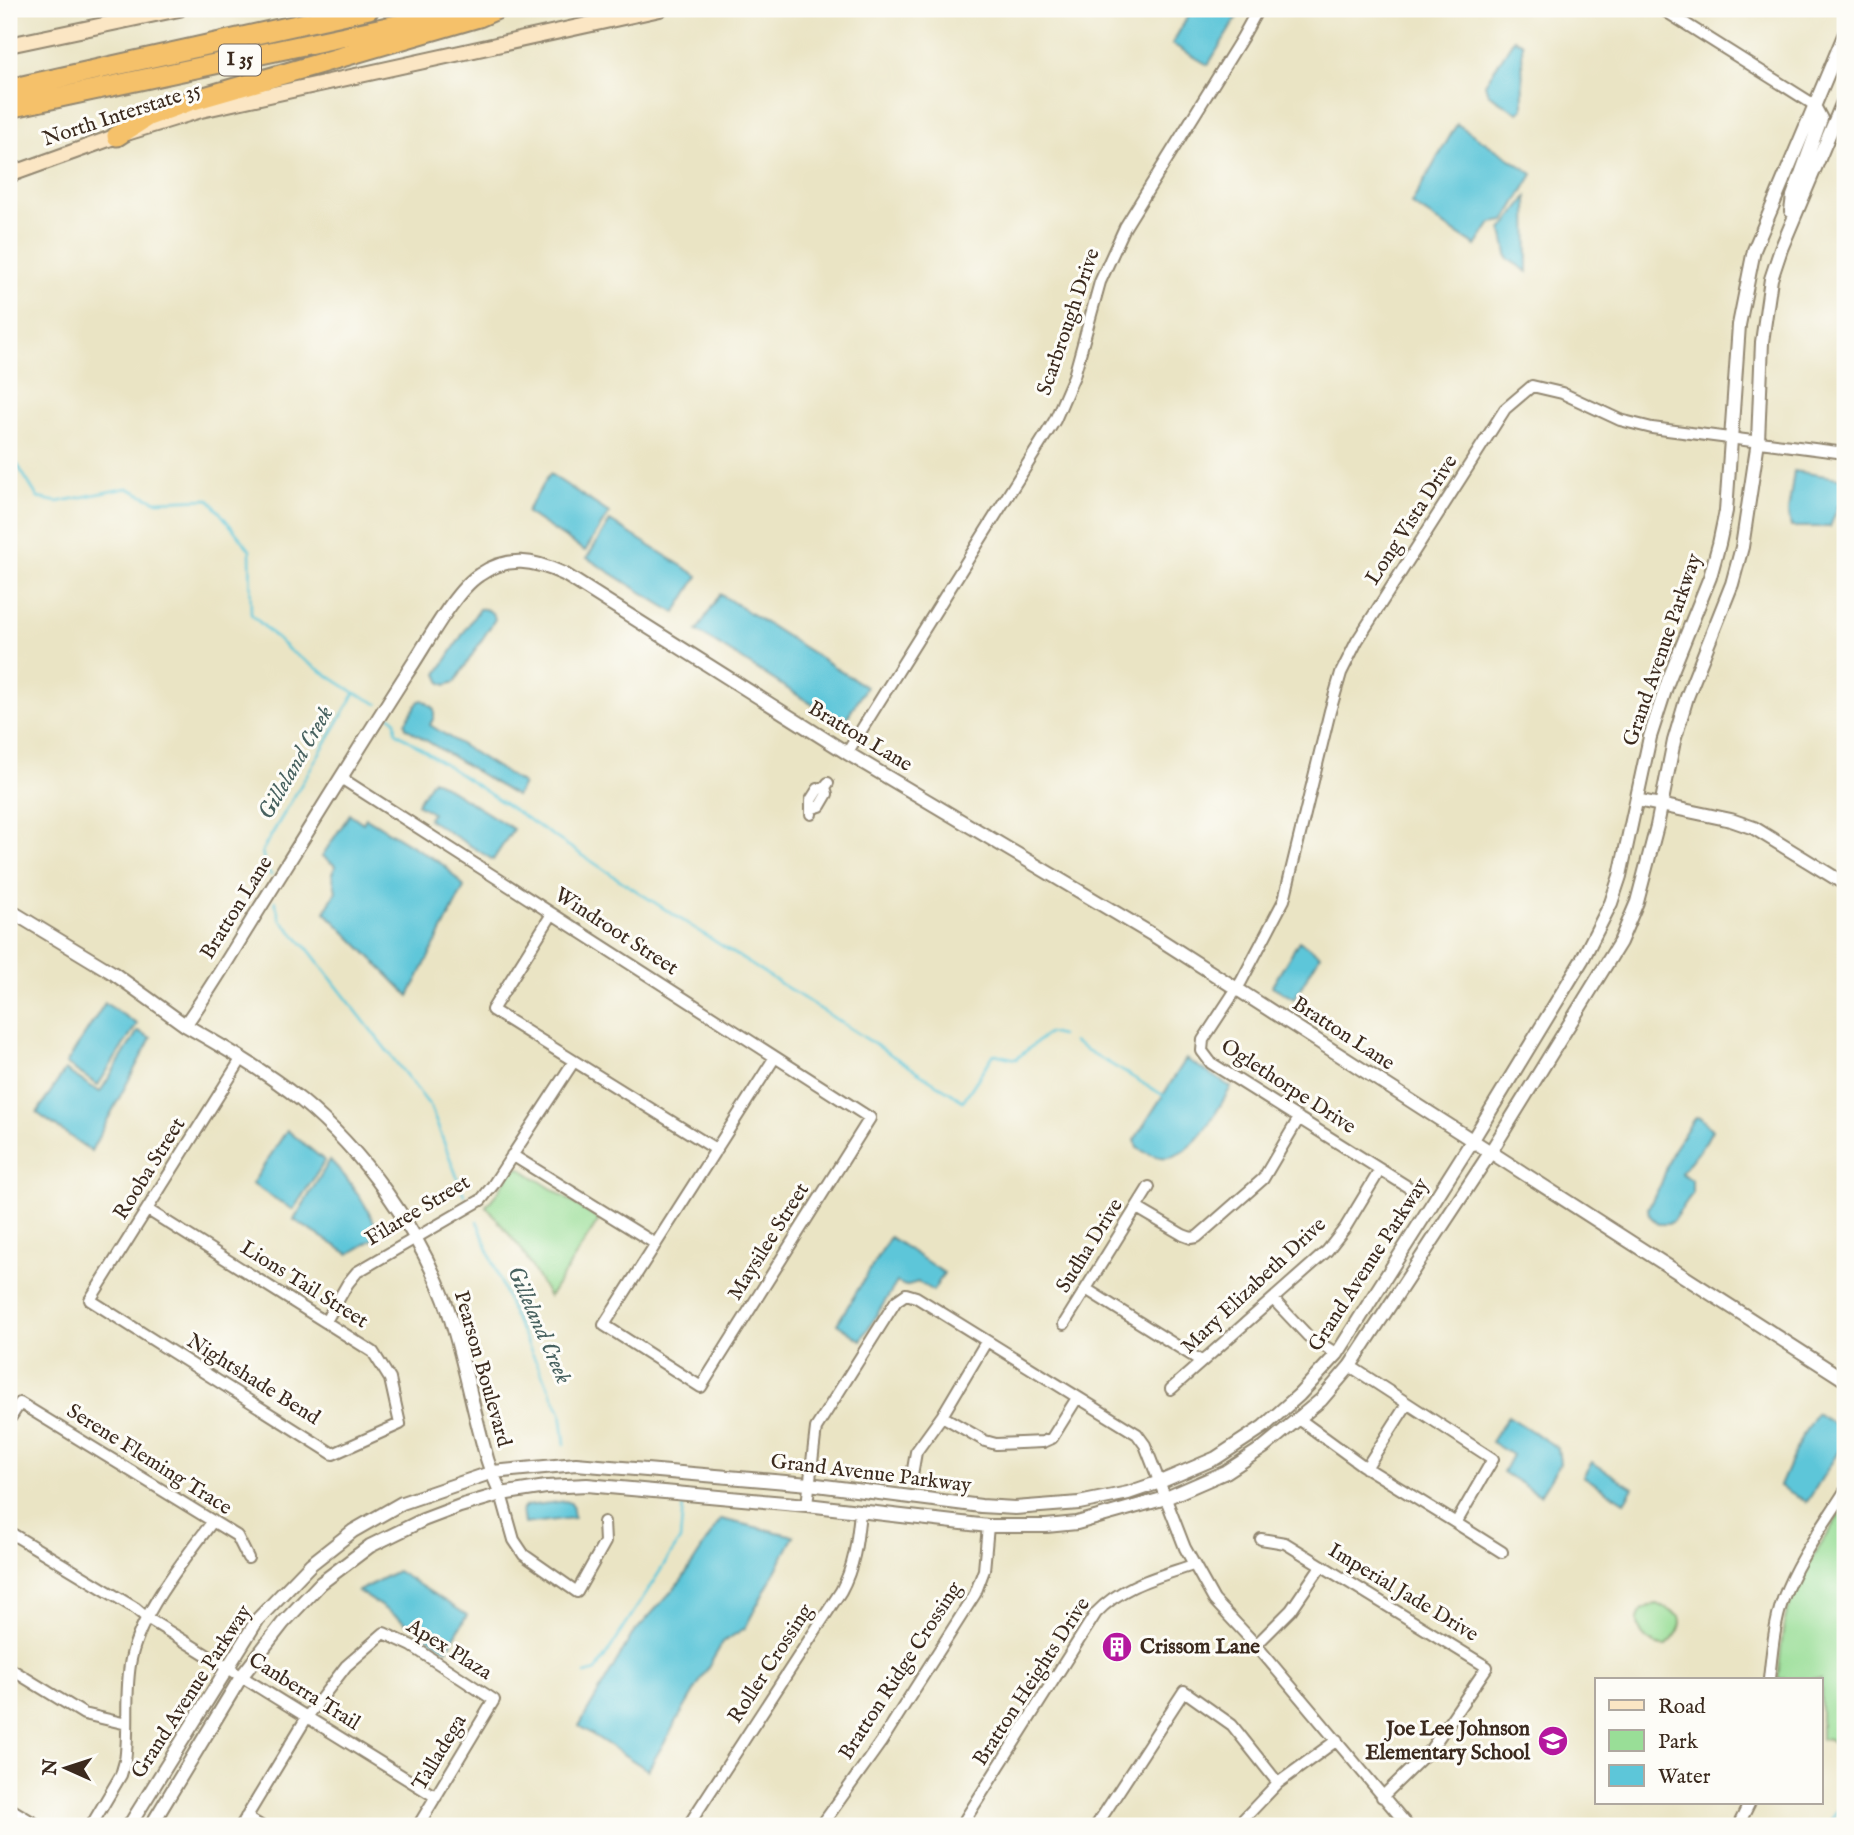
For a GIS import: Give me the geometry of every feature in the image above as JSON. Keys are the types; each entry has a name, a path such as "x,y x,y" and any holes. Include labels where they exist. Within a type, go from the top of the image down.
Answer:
{"highway":[{"name":"I 35","path":"9,89 369,9"},
{"name":"I 35","path":"9,108 471,9"},
{"path":"117,136 149,116 187,102 479,17 497,9"}],"main road":[{"path":"9,45 179,9"},
{"name":"North Interstate 35","path":"9,175 117,136 201,110 660,9"}],"street":[{"name":"Scarbrough Drive","path":"847,753 1055,420 1074,376 1100,282 1125,227 1258,9"},
{"path":"1662,9 1814,104 1821,119 1793,196 1789,229"},
{"name":"Grand Avenue Parkway","path":"129,1826 258,1619 311,1564 353,1531 402,1503 493,1472 576,1464 809,1484 981,1506 1015,1508 1079,1503 1128,1493 1216,1458 1253,1434 1299,1395 1337,1354 1472,1142 1582,960 1620,876 1657,712 1710,578 1726,512 1739,325 1754,250 1845,33"},
{"name":"Grand Avenue Parkway","path":"151,1826 242,1677 283,1623 321,1583 370,1546 423,1520 460,1506 501,1494 546,1487 587,1485 807,1505 988,1526 1077,1523 1166,1498 1226,1472 1264,1447 1321,1400 1350,1366 1490,1153 1620,942 1637,902 1662,805 1674,741 1687,697 1732,584 1742,547 1758,441 1762,342 1772,279 1789,229 1841,121 1845,97"},
{"name":"Long Vista Drive","path":"1237,988 1284,900 1341,673 1357,641 1505,409 1532,386 1562,393 1620,420 1652,428 1845,453"},
{"name":"Bratton Lane","path":"186,1025 460,595 476,577 492,567 507,562 534,562 564,574 847,753 1153,935 1845,1380"},
{"name":"Windroot Street","path":"341,778 870,1118"},
{"path":"812,811 811,800 818,789 827,785"},
{"path":"1637,800 1731,820 1754,828 1845,884"},
{"path":"9,910 113,973 186,1025"},
{"path":"552,914 492,1010 717,1150"},
{"name":"Oglethorpe Drive","path":"1237,988 1203,1040 1202,1051 1210,1063 1416,1192"},
{"name":"Pearson Boulevard","path":"186,1025 242,1058 301,1100 341,1138 384,1190 414,1238 444,1300 463,1362 486,1458 501,1494"},
{"path":"512,1155 656,1244 775,1057"},
{"name":"Rooba Street","path":"90,1300 242,1058"},
{"name":"Filaree Street","path":"326,1321 357,1272 481,1200 573,1061"},
{"name":"Maysilee Street","path":"656,1244 604,1325 701,1387 870,1118"},
{"path":"1137,1208 1183,1235 1197,1237 1263,1178 1299,1118"},
{"name":"Mary Elizabeth Drive","path":"1171,1389 1327,1251 1345,1228 1380,1170"},
{"name":"Sudha Drive","path":"1064,1324 1149,1187"},
{"name":"Lions Tail Street","path":"148,1210 373,1352 390,1379 400,1424"},
{"path":"1086,1289 1202,1361"},
{"path":"807,1505 817,1428 896,1301 906,1294 915,1297 1137,1434 1145,1445 1193,1565 1214,1600 1256,1645 1408,1826"},
{"path":"1273,1299 1308,1336 1493,1459 1456,1523"},
{"name":"Nightshade Bend","path":"90,1300 333,1454 400,1424"},
{"path":"912,1475 916,1452 942,1416 986,1342"},
{"path":"942,1416 985,1441 996,1444 1043,1442 1052,1438 1077,1398"},
{"name":"Serene Fleming Trace","path":"9,1420 20,1403 237,1536 248,1558"},
{"path":"1366,1468 1407,1404"},
{"path":"1299,1419 1366,1468 1502,1552"},
{"path":"1769,1678 1773,1645 1784,1597 1802,1558 1845,1491"},
{"path":"501,1494 514,1540 524,1555 577,1592 605,1542 604,1522"},
{"name":"Roller Crossing","path":"688,1826 841,1591 851,1572 857,1548 860,1512"},
{"path":"91,1826 121,1775 127,1750 131,1657 147,1618 181,1562 213,1521"},
{"name":"Bratton Ridge Crossing","path":"821,1826 881,1742 975,1594 984,1570 988,1526"},
{"name":"Canberra Trail","path":"9,1532 436,1797"},
{"name":"Imperial Jade Drive","path":"1261,1539 1285,1544 1487,1667 1431,1749 1382,1797"},
{"name":"Bratton Heights Drive","path":"961,1826 1096,1613 1109,1599 1130,1587 1193,1565"},
{"path":"1256,1645 1291,1610 1321,1566"},
{"name":"Apex Plaza","path":"307,1717 346,1666 384,1633 412,1646 494,1700"},
{"path":"9,1668 84,1714 128,1724"},
{"path":"1096,1826 1184,1691 1232,1725 1278,1783"},
{"name":"Talladega","path":"418,1826 494,1700"},
{"path":"261,1826 243,1822 307,1717"},
{"path":"1237,1826 1278,1783 1337,1740"},
{"path":"1738,1826 1749,1804"},
{"path":"9,1808 39,1826"}],"green space":[{"path":"520,1168 599,1220 549,1297 522,1250 486,1206 513,1169"},
{"path":"1845,1506 1845,1752 1829,1740 1822,1739 1822,1678 1778,1678 1788,1609 1809,1563"},
{"path":"1658,1604 1680,1617 1681,1621 1678,1633 1666,1646 1656,1645 1648,1640 1639,1627 1641,1612"}],"water":[{"path":"1192,9 1242,9 1208,65 1172,44"},
{"path":"1514,39 1522,43 1523,108 1518,113 1488,94 1485,84"},
{"path":"1457,124 1533,174 1505,221 1491,223 1476,246 1411,204"},
{"path":"1527,197 1528,272 1508,259 1502,230"},
{"path":"1794,471 1845,479 1845,503 1838,506 1830,527 1791,527 1788,512"},
{"path":"550,474 609,513 585,551 526,512"},
{"path":"610,521 698,576 675,613 587,558"},
{"path":"720,594 866,687 843,724 697,631"},
{"path":"479,609 489,611 495,619 455,682 446,685 441,683 437,674"},
{"path":"423,700 434,709 430,725 523,784 516,796 406,728 405,723 419,701"},
{"path":"433,779 513,829 493,860 428,819 432,813 417,804"},
{"path":"350,814 363,823 366,818 445,866 464,887 409,996 325,912 336,891 332,873 336,866 322,856"},
{"path":"1299,941 1320,955 1294,999 1272,986"},
{"path":"105,1003 137,1024 98,1085 66,1064"},
{"path":"138,1031 151,1038 91,1151 37,1113 65,1070 100,1092"},
{"path":"1186,1059 1231,1087 1206,1128 1189,1147 1169,1157 1148,1154 1137,1148 1135,1139"},
{"path":"1695,1117 1701,1118 1712,1130 1681,1173 1692,1180 1692,1194 1672,1222 1658,1224 1649,1215 1648,1208 1661,1184 1673,1150"},
{"path":"287,1130 325,1161 293,1210 252,1184"},
{"path":"330,1160 358,1195 380,1235 349,1254 294,1220"},
{"path":"890,1237 944,1273 933,1291 918,1282 905,1286 897,1282 861,1340 837,1324"},
{"path":"1816,1413 1845,1431 1845,1441 1807,1502 1780,1486 1800,1440"},
{"path":"1508,1416 1558,1448 1560,1463 1540,1495 1503,1472 1512,1455 1491,1442"},
{"path":"1592,1462 1633,1488 1624,1502 1583,1476"},
{"path":"566,1501 572,1504 574,1518 524,1524 522,1510 526,1506"},
{"path":"721,1519 794,1536 745,1628 723,1642 648,1770 579,1726 632,1635 681,1581"},
{"path":"397,1571 467,1615 447,1650 358,1591"}],"waterway":[{"name":"Gilleland Creek","path":"9,451 38,498 57,502 127,488 156,501 209,499 250,550 251,614 290,651 355,693 262,851 265,867 271,875"},
{"path":"356,693 378,704"},
{"path":"390,716 395,720 396,732 963,1101 994,1054 1016,1059 1048,1033 1061,1036"},
{"name":"Gilleland Creek","path":"275,901 280,919 308,949 430,1106 464,1195"},
{"path":"1073,1042 1163,1095"},
{"name":"Gilleland Creek","path":"477,1221 514,1317 561,1412 565,1444"},
{"path":"585,1674 596,1671 680,1540 683,1505"},
{"path":"1827,1826 1845,1800"}],"place":[{"name":"Crissom Lane","path":"1117,1647"},
{"name":"Joe Lee Johnson Elementary School","path":"1553,1741"}]}
